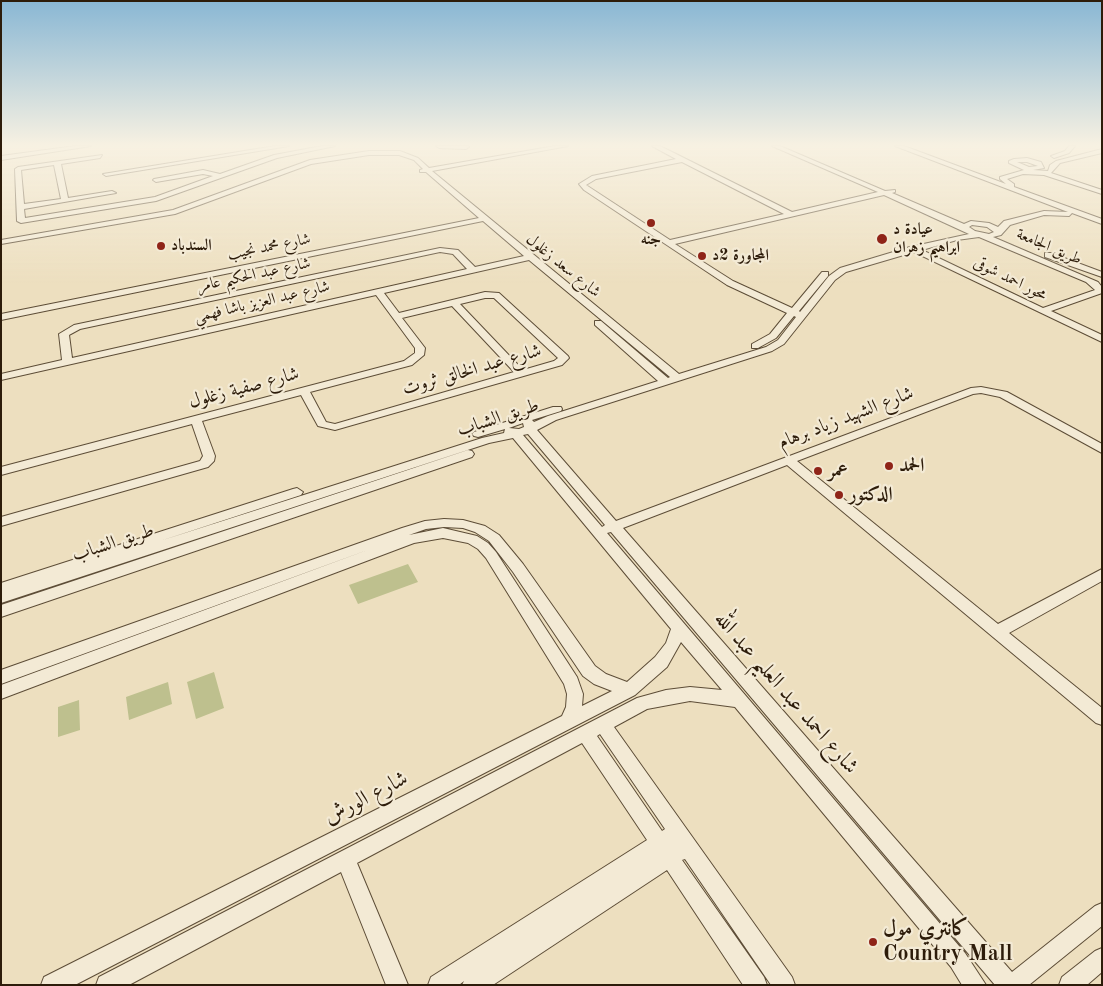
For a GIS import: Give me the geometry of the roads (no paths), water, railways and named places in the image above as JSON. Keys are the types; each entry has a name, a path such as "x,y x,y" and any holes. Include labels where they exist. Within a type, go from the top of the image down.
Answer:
{"street":[{"path":"19,192 21,221 27,222 163,197 177,192"},
{"path":"63,192 65,200"},
{"path":"20,208 112,192"},
{"path":"112,192 121,223"},
{"path":"161,192 163,197"},
{"name":"شارع سعد زغلول","path":"1,244 189,212 236,192"},
{"name":"شارع سعد زغلول","path":"451,192 478,218 669,378"},
{"path":"591,192 730,283 797,314"},
{"path":"746,192 792,215"},
{"path":"669,243 888,192"},
{"name":"طريق الجامعة","path":"894,192 964,227 978,229 992,226 1042,254 1097,278"},
{"name":"طريق الجامعة","path":"895,192 926,203 978,229 1097,278"},
{"path":"1016,192 1076,216"},
{"path":"1023,192 1100,220"},
{"path":"1033,192 1100,220"},
{"path":"1036,200 1040,205 1039,209"},
{"path":"978,229 1039,209 1049,213 1100,220"},
{"path":"978,229 993,235 1007,224 1049,213"},
{"name":"شارع محمد نجيب","path":"1,312 478,218"},
{"name":"طريق الشباب","path":"1,588 552,418 669,378 769,349 781,342 797,314 838,272 956,233 964,227 978,229"},
{"name":"طريق الشباب","path":"915,247 956,238 978,229"},
{"name":"شارع محمد نجيب","path":"1,317 348,244"},
{"name":"محور احمد شوقى","path":"915,247 1052,312 1102,332"},
{"name":"شارع عبد الحكيم عامر","path":"67,362 63,336 74,328 440,250 455,252 473,270"},
{"name":"شارع عبد العزيز باشا فهمي","path":"1,377 526,258"},
{"name":"طريق الجامعة","path":"1097,278 1100,295"},
{"name":"شارع صفية زغلول","path":"1,471 408,363 420,353 420,348 378,291"},
{"name":"شارع عبد الخالق ثروت","path":"304,390 322,424 335,427 558,363 564,358 500,296 491,294 396,316"},
{"path":"1052,312 1100,295"},
{"path":"1052,312 1085,296 1100,295"},
{"path":"454,302 521,374"},
{"name":"محور احمد شوقى","path":"1052,312 1102,340"},
{"name":"شارع الشهيد زياد برهام","path":"606,529 971,390 998,393 1014,399 1102,449"},
{"path":"1,522 204,464 208,461 209,456 196,419"},
{"name":"طريق الشباب","path":"1,598 486,440 519,427"},
{"name":"شارع احمد عبد العليم عبد الله","path":"519,427 606,529 1010,985"},
{"path":"1,611 462,457 472,452 486,440"},
{"path":"788,460 1102,718"},
{"path":"284,582 425,525 462,524 480,530 494,538 511,558 589,671 600,679 629,690"},
{"name":"شارع احمد عبد العليم عبد الله","path":"606,529 679,629 958,960 975,985"},
{"path":"1,692 88,653 284,582 427,535 443,533 472,539 483,546 491,555 571,682 575,694 574,707 569,720"},
{"path":"997,632 1102,574"},
{"name":"شارع الورش","path":"52,985 629,690 661,662 672,646 679,629"},
{"path":"1,677 88,653"},
{"path":"107,985 643,703 666,696 690,694 740,701"},
{"path":"593,729 682,839 784,985"},
{"path":"593,729 664,850 756,985"},
{"path":"487,762 497,780"},
{"path":"439,985 682,839"},
{"path":"473,985 664,850"},
{"path":"346,860 397,985"},
{"path":"1010,985 1102,913"},
{"path":"1070,985 1102,958"}],"place":[{"name":"جنه","path":"651,223"},
{"name":"عيادة د ابراهيم زهران","path":"882,239"},
{"name":"السندباد","path":"161,246"},
{"name":"المجاورة 2د","path":"702,256"},
{"name":"الحمد","path":"889,466"},
{"name":"عمر","path":"818,471"},
{"name":"الدكتور","path":"839,495"},
{"name":"كانتري مول Country Mall","path":"873,942"}]}
